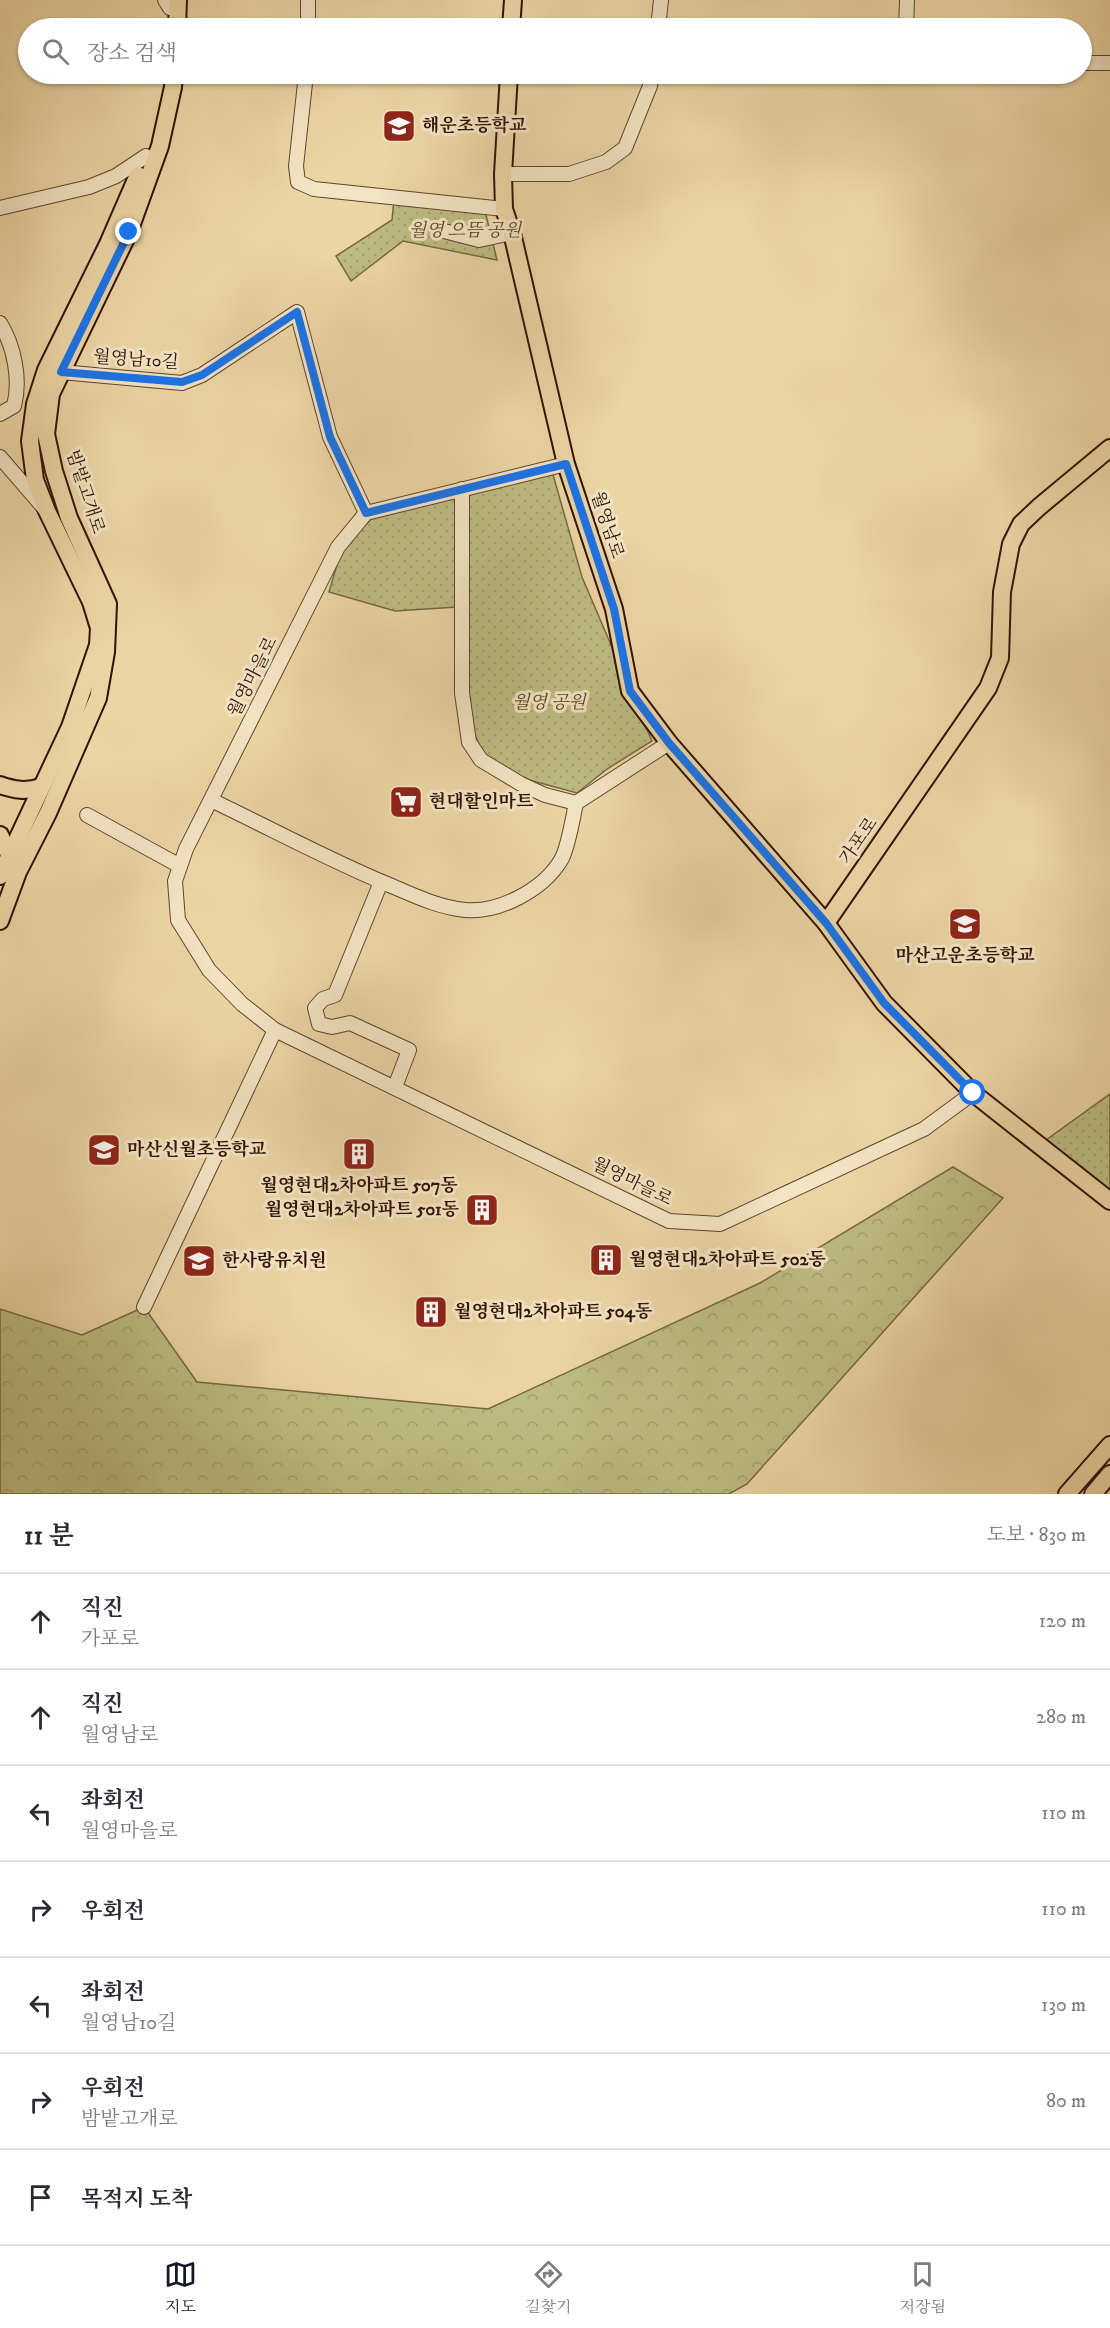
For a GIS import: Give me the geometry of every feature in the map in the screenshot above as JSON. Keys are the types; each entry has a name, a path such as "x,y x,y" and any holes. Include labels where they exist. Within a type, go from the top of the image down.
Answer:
{"main road":[{"path":"512,18 513,0"},
{"path":"170,18 171,2"},
{"path":"171,2 175,18"},
{"name":"밤밭고개로","path":"0,921 12,889 6,867 70,727 98,650 99,640 98,622 91,602 46,511 35,480 30,450 32,417 37,393 118,223 146,156 155,128 164,84"},
{"name":"밤밭고개로","path":"6,867 48,813 98,698 106,652 108,604 69,518 54,471 46,434 51,394 129,232 160,146 173,84"},
{"name":"월영남로","path":"508,84 503,174 504,209 512,233 566,464 614,609 630,691 669,743 826,923"},
{"name":"가포로","path":"826,923 988,688 1000,658 1002,592 1009,552 1021,524 1110,448"},
{"path":"0,785 20,790 41,787"},
{"path":"0,835 6,867"},
{"path":"826,923 884,1003 973,1093 1110,1202"},
{"path":"1067,1494 1110,1445"},
{"path":"1093,1494 1110,1474"}],"street":[{"path":"308,0 308,18"},
{"path":"659,18 661,0"},
{"path":"906,18 907,0"},
{"path":"1092,63 1110,63"},
{"path":"305,84 296,166 298,182 314,189 504,209"},
{"path":"503,174 569,174 606,162 625,148 650,84"},
{"path":"0,208 89,187 116,176 146,156"},
{"path":"444,231 479,240 512,233"},
{"name":"월영남10길","path":"61,372 182,382 202,375 297,312 330,437 366,513"},
{"path":"0,323 9,338 17,392 14,406 0,414"},
{"path":"0,457 46,511"},
{"path":"366,513 566,464"},
{"path":"462,489 462,693 469,742 481,760 521,784 545,795 576,803"},
{"name":"월영마을로","path":"366,513 338,547 211,800 175,881 178,920 209,970 242,1004 275,1030 669,1221 720,1224 924,1130 973,1093"},
{"path":"211,800 381,882 435,904 466,910 494,909 519,898 547,876 562,859 576,803 669,743"},
{"path":"87,815 180,866"},
{"path":"381,882 335,995 323,999 315,1008 320,1024 332,1027 350,1023 409,1050 395,1087"},
{"path":"144,1307 275,1030"}],"green space":[{"name":"월영 으뜸 공원","path":"394,199 485,211 497,260 403,241 351,281 336,256 392,220"},
{"name":"월영 공원","path":"552,471 582,577 652,741 607,769 577,793 518,777 485,758 472,728 462,612 467,495"},
{"path":"457,494 457,607 395,611 329,592 341,551 373,517"},
{"path":"1110,1094 1110,1191 1046,1140"},
{"path":"953,1167 1003,1198 747,1484 729,1494 0,1494 0,1309 82,1335 144,1307 197,1382 488,1409 760,1283"}],"place":[{"name":"해운초등학교","path":"399,126"},
{"name":"현대할인마트","path":"406,802"},
{"name":"마산고운초등학교","path":"965,924"},
{"name":"마산신월초등학교","path":"104,1150"},
{"name":"월영현대2차아파트 507동","path":"359,1154"},
{"name":"월영현대2차아파트 501동","path":"482,1210"},
{"name":"월영현대2차아파트 502동","path":"606,1260"},
{"name":"한사랑유치원","path":"199,1261"},
{"name":"월영현대2차아파트 504동","path":"431,1312"}],"route":[{"path":"129,232 61,372 182,382 202,375 297,312 330,437 366,513 566,464 614,609 630,691 669,743 826,923 884,1003 973,1093"}]}
